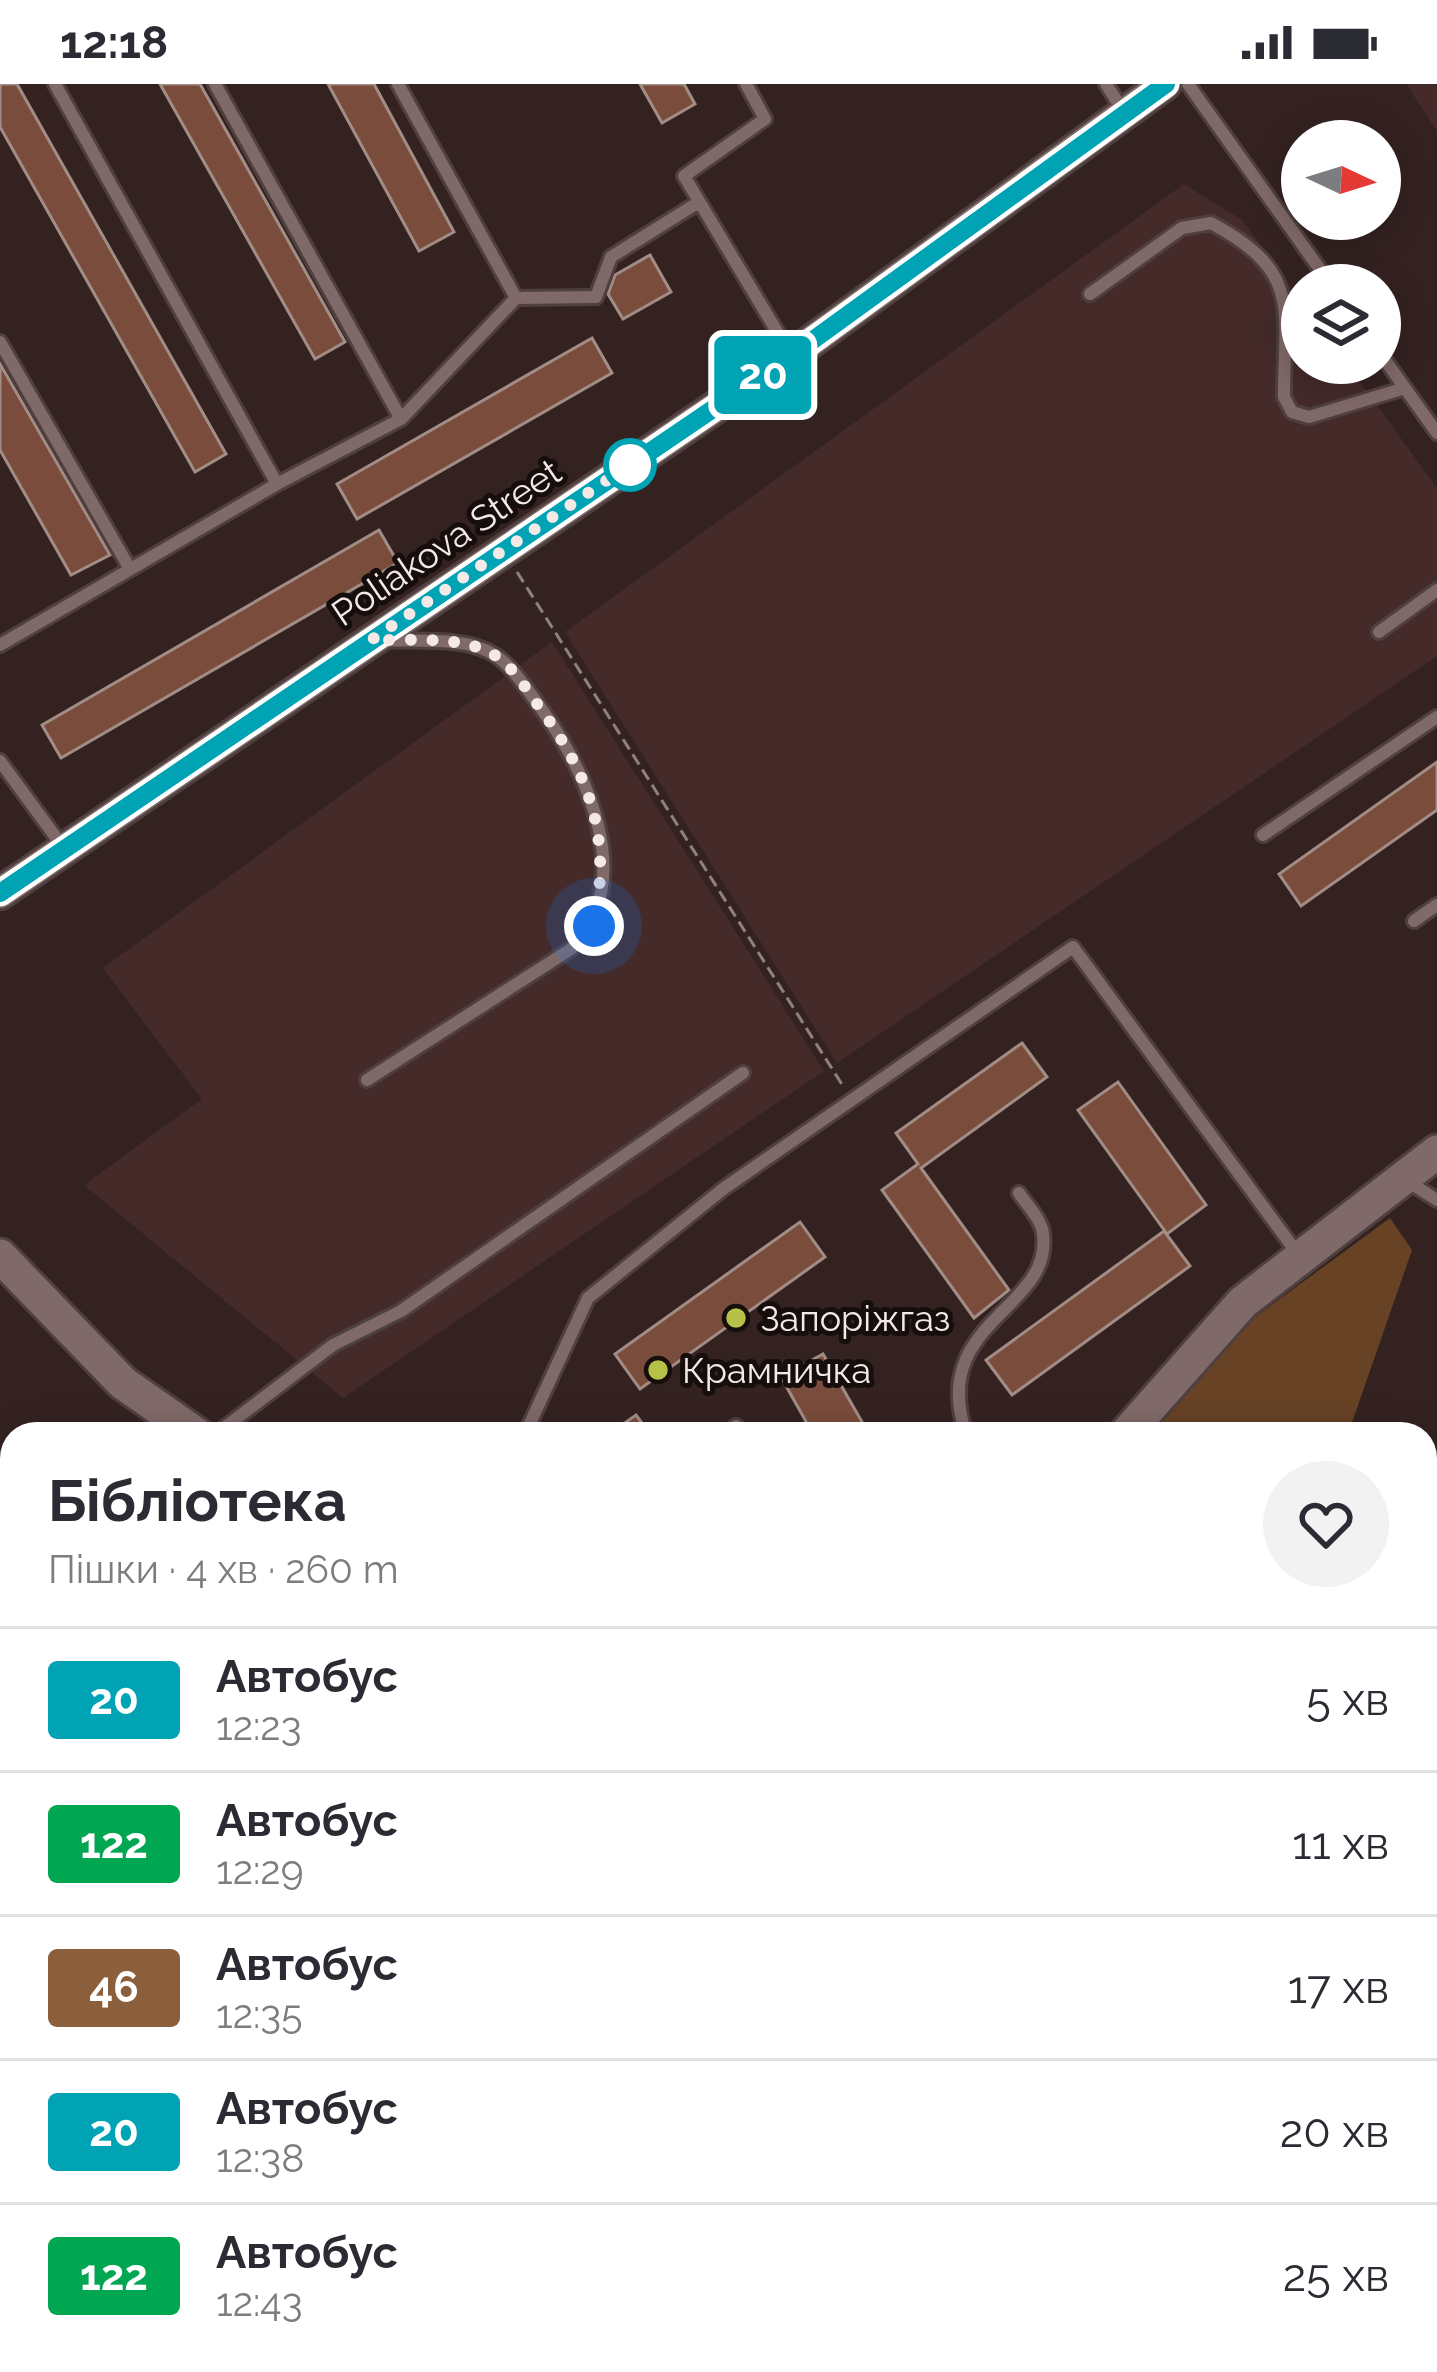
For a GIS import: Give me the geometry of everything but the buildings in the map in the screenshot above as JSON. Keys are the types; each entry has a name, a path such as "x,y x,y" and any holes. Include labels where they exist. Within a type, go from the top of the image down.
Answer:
{"main road":[{"path":"1137,1422 1243,1303 1437,1152"},
{"path":"0,1256 123,1383 179,1422"}],"street":[{"name":"Poliakova Street","path":"0,893 791,356 1166,84"}],"lane":[{"path":"55,84 277,484"},
{"path":"215,84 401,419"},
{"path":"398,84 516,298"},
{"path":"746,84 764,118 684,176 791,356"},
{"path":"1106,84 1126,116"},
{"path":"1188,84 1316,264"},
{"path":"0,645 277,484 401,419 516,298 596,297 611,257 699,202"},
{"path":"1090,294 1182,228 1211,223 1265,261 1286,295 1284,397 1292,412 1309,417 1405,388"},
{"path":"0,343 130,569"},
{"path":"1401,382 1437,433"},
{"path":"1379,632 1437,590"},
{"path":"367,1080 571,949 594,926 603,877 601,839 570,748 516,675 494,654 462,643 371,640"},
{"path":"1263,836 1437,717"},
{"path":"0,761 63,848"},
{"path":"1414,921 1437,905"},
{"path":"531,1422 588,1298 723,1189 1073,947 1301,1257"},
{"path":"232,1422 333,1345 400,1311 742,1073"},
{"path":"1403,1178 1437,1200"},
{"path":"963,1422 957,1392 968,1351 1034,1277 1042,1248 1043,1230 1019,1193"}],"path":[{"path":"503,550 853,1101"}],"shaded area":[{"path":"1406,84 1437,84 1437,131"},
{"path":"1184,184 1242,220 1281,273 1281,384 1361,384 1437,488 1437,656 837,1063 565,632"},
{"path":"552,642 824,1071 343,1398 84,1185 202,1099 103,968"},
{"path":"1390,1218 1412,1250 1352,1422 1160,1422 1247,1323"}],"bus line":[{"name":"20","path":"0,893 791,356 1166,84"}],"place":[{"name":"Запоріжгаз","path":"736,1318"},
{"name":"Крамничка","path":"658,1370"}],"route":[{"path":"594,926 603,877 601,839 585,784 570,748 516,675 494,654 462,643 371,640 647,453 630,465"}]}
